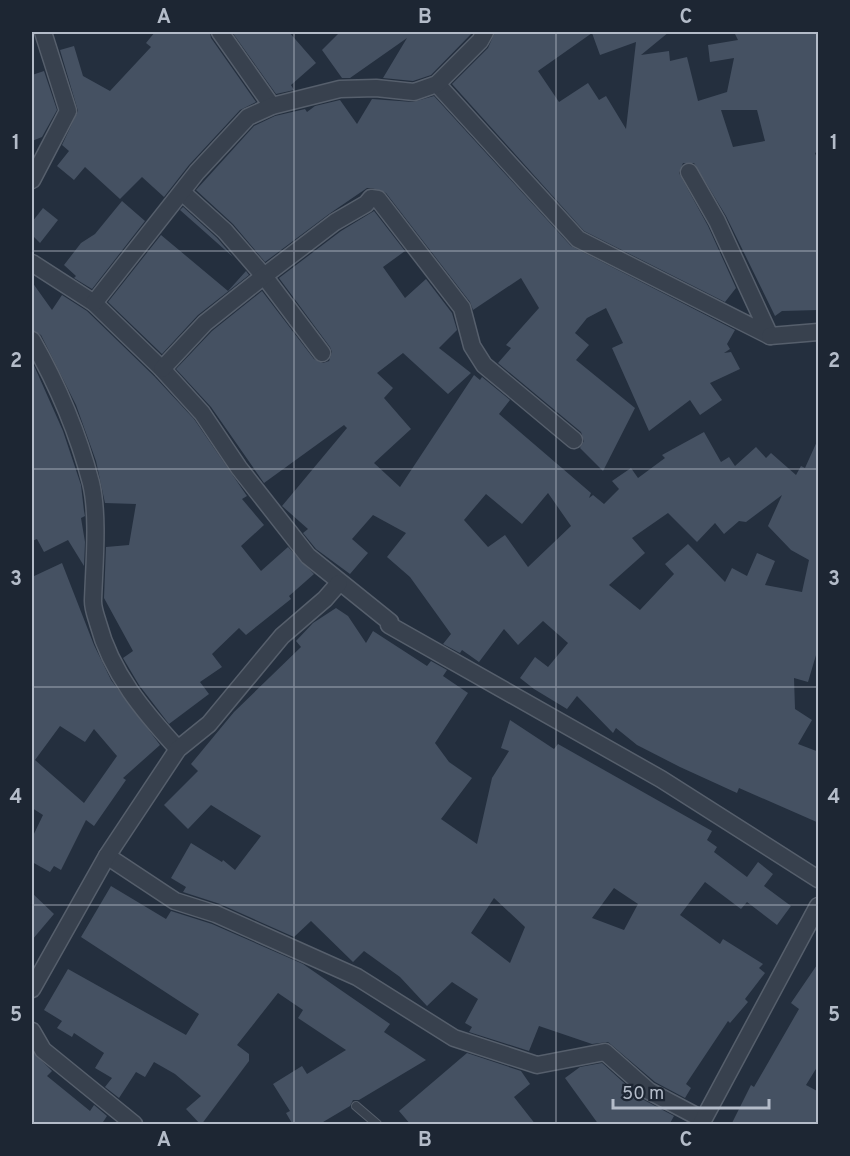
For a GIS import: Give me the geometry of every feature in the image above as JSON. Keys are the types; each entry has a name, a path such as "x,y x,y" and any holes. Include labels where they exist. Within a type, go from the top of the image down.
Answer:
{"street":[{"path":"32,180 68,111 43,32"},
{"path":"220,32 272,106"},
{"path":"94,303 183,193 197,172 248,117 272,106 340,89 376,88 414,92 437,84 480,41 485,32"},
{"path":"437,84 578,239 770,336 819,332"},
{"path":"689,172 717,221 770,336"},
{"path":"183,193 225,231 264,276 322,353"},
{"path":"162,369 205,323 264,276 371,198 378,199 462,308 472,346 484,365 574,440"},
{"path":"32,263 94,303 162,369 202,413 239,468 308,556 390,622 389,625 661,779 819,879"},
{"path":"32,340 48,369 74,428 91,484 96,575 93,604 104,645 131,694 178,749"},
{"path":"32,989 107,856 178,749 209,724 282,636 325,599 339,583"},
{"path":"107,856 175,901 216,914 357,977 454,1038 537,1065 605,1052 649,1091 702,1122 819,906"},
{"path":"32,1031 43,1050 134,1125"}],"lane":[{"path":"356,1106 376,1125"}],"building":[{"path":"155,32 210,32 211,38 256,102 240,110 189,165 164,197 142,177 120,199 85,167 74,180 57,166 69,151 62,145 78,111 60,50 74,46 83,76 110,91 151,47 146,43"},
{"path":"232,32 289,32 316,63 291,85 294,90 276,94"},
{"path":"340,32 473,32 431,75 413,81 383,78 407,38 350,78 342,78 322,50"},
{"path":"495,32 669,32 641,55 669,51 670,61 687,57 698,101 727,92 734,58 710,62 708,45 738,40 734,32 816,32 819,56 819,151 815,153 819,163 819,310 782,311 775,316 726,216 694,163 683,163 679,173 708,226 736,288 725,302 584,231 452,84 488,48","holes":["592,33 600,55 636,42 626,129 606,96 599,100 588,83 559,102 538,71","721,110 757,110 765,141 733,147"]},
{"path":"44,71 57,110 42,137 32,141 32,75"},
{"path":"434,96 571,246 735,330 727,344 730,349 724,353 731,352 740,369 710,383 722,400 700,415 690,400 649,431 612,348 623,343 606,308 587,318 575,333 589,345 576,360 635,408 603,471 580,448 584,441 581,432 498,363 511,348 506,345 539,308 521,278 473,310 470,302 386,193 372,188 367,188 329,214 265,262 233,224 196,190 254,126 275,116 305,109 307,112 315,106 340,100 357,124 372,99 413,102"},
{"path":"122,201 145,221 92,289 74,278 76,276 64,265 81,243 95,234"},
{"path":"183,207 217,238 233,257 180,210"},
{"path":"43,208 58,220 40,243 32,235 32,222"},
{"path":"374,211 405,251 383,267 405,298 426,279 452,313 457,330 439,348 471,373 448,394 403,353 377,373 393,388 384,398 411,429 374,463 400,487 474,375 480,380 482,377 510,400 499,414 591,493 589,498 593,495 604,504 619,489 612,481 631,468 638,478 665,458 662,455 704,432 721,462 729,457 735,466 756,447 766,458 771,453 796,475 801,466 805,468 819,437 819,645 808,682 794,678 795,709 812,720 798,744 819,752 819,823 739,788 737,793 680,767 637,745 616,728 613,733 577,696 567,709 534,689 520,678 535,657 548,667 568,643 543,621 518,645 504,629 479,662 462,650 460,653 443,644 451,634 410,577 387,557 406,533 373,515 352,539 368,553 350,574 316,549 303,533 308,529 282,506 347,428 344,425 264,483 211,407 176,369 212,331 262,291 314,359 323,363 329,361 332,352 330,347 279,278 341,231","holes":["548,493 571,526 528,567 505,535 488,547 464,520 486,494 522,524","782,495 768,526 791,550 809,560 802,592 765,585 775,561 757,553 747,576 732,568 725,582 688,544 665,564 674,574 640,610 609,585 645,553 632,538 668,513 697,542 715,523 724,534 739,521 746,522"]},
{"path":"161,235 228,291 246,271 249,275 198,315 162,354 108,302"},
{"path":"32,282 52,310 62,295 87,311 154,376 194,419 247,496 242,499 264,525 241,546 261,571 288,547 314,574 289,596 291,599 246,635 239,628 212,654 222,667 200,682 209,694 169,724 139,685 123,658 133,651 104,598 106,547 129,545 136,504 105,503 96,461 76,405 41,335 32,330"},
{"path":"32,361 63,431 81,485 85,516 81,518 85,542 84,566 68,540 44,552 37,539 32,541"},
{"path":"62,563 94,645 111,680 160,745 123,778 126,780 94,826 86,820 61,870 54,866 50,872 32,862 32,838 43,815 32,808 32,577","holes":["60,726 85,742 94,729 117,756 84,803 35,760"]},
{"path":"336,608 348,616 366,643 373,631 427,666 431,661 447,670 443,676 468,693 435,743 449,762 472,778 441,819 477,844 492,778 509,751 501,748 510,720 554,749 558,744 712,831 707,840 717,847 714,852 747,877 758,862 773,874 764,886 791,906 777,925 747,902 741,909 705,882 680,915 720,944 723,939 763,964 759,968 765,973 745,999 748,1002 730,1023 728,1021 686,1084 691,1088 685,1098 655,1082 608,1042 592,1044 539,1026 529,1051 469,1032 472,1027 465,1023 478,999 452,982 427,1006 400,977 364,951 353,962 311,921 294,937 220,904 183,892 186,887 171,878 191,843 222,862 223,860 235,870 261,836 211,805 188,829 164,805 198,771 191,764 234,712 301,647 296,641 313,623","holes":["614,888 638,904 624,930 592,918","494,898 525,927 510,963 471,933"]},
{"path":"111,886 166,919 171,911 212,924 303,964 390,1024 384,1032 426,1060 359,1100 353,1100 350,1106 318,1125 293,1125 286,1113 290,1111 273,1084 302,1066 307,1074 346,1050 298,1018 303,1010 278,993 237,1045 249,1054 249,1061 201,1125 186,1109 201,1096 175,1074 154,1062 145,1077 136,1072 119,1098 105,1087 112,1078 95,1068 104,1053 74,1033 72,1037 57,1028 62,1021 44,1010 68,969 186,1035 199,1014 81,937"},
{"path":"32,893 54,914 32,940"},
{"path":"819,962 819,1064 806,1085 819,1092 819,1125 731,1125 751,1085 754,1087 799,1009 791,1003"},
{"path":"32,1051 52,1071 47,1076 90,1111 94,1105 107,1116 103,1122 107,1125 32,1125"},
{"path":"467,1053 521,1071 530,1084 514,1097 536,1125 411,1125 399,1111"},
{"path":"602,1063 642,1099 674,1116 669,1125 599,1125 565,1078 580,1067"}]}
